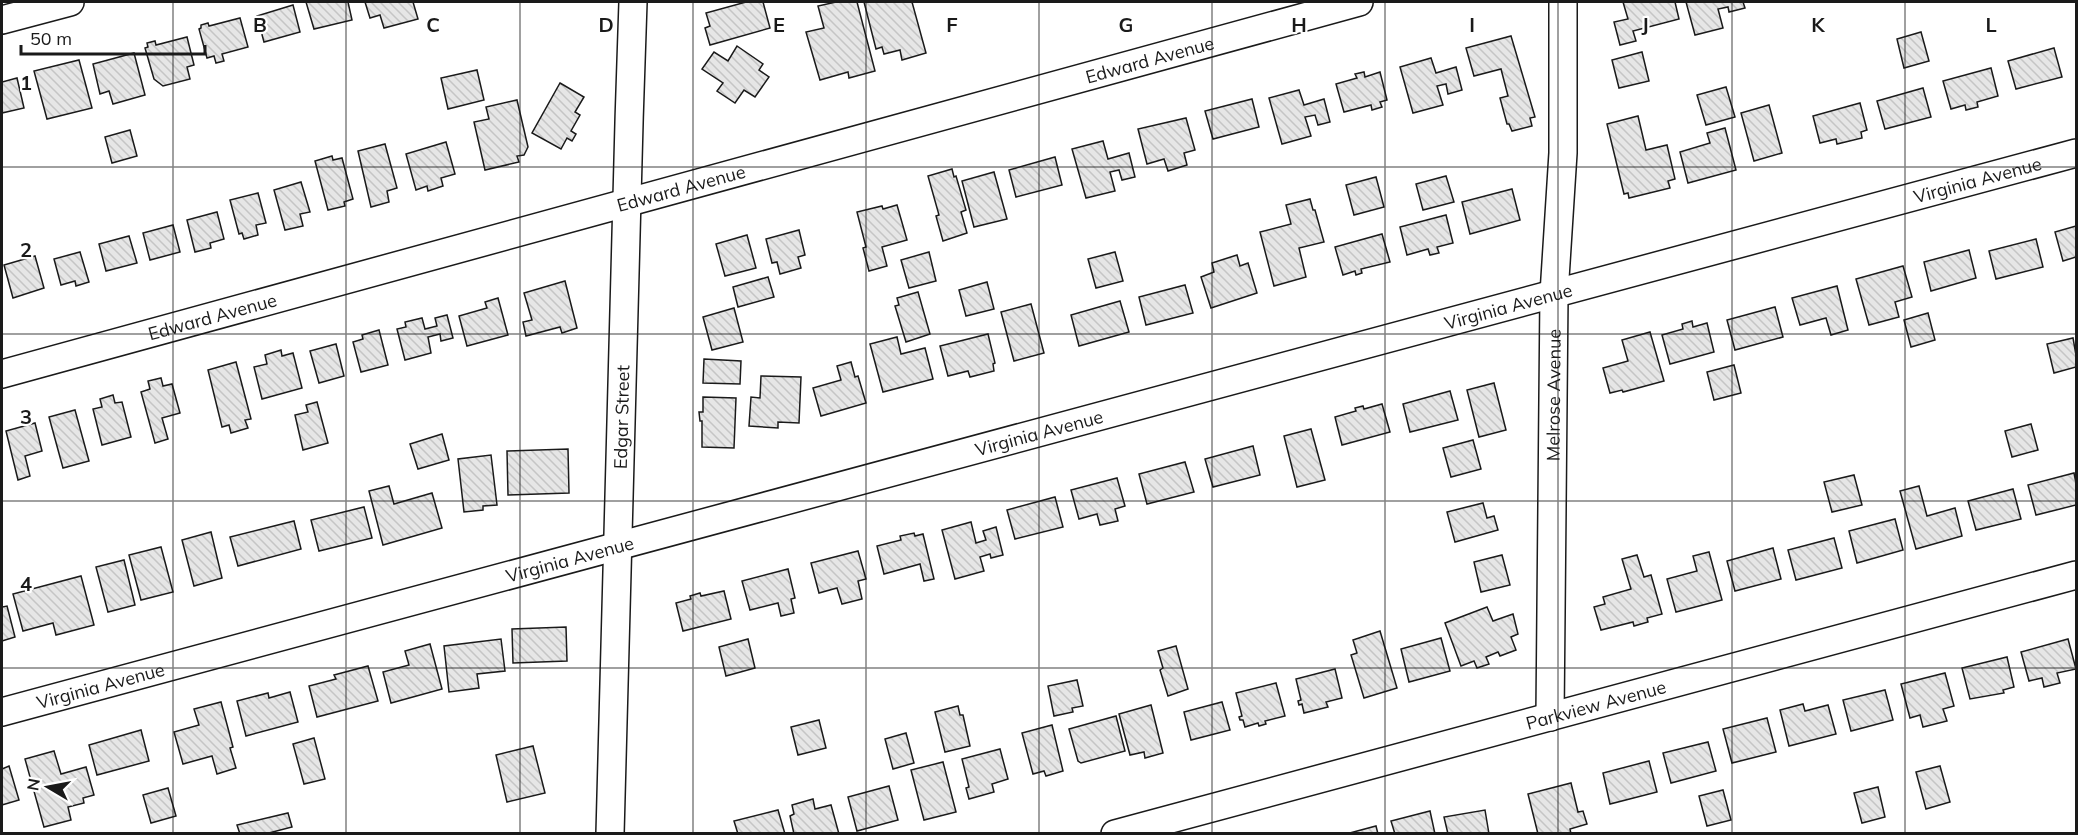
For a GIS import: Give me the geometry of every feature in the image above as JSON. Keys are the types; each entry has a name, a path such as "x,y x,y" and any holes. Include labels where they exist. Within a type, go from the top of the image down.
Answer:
{"street":[{"path":"2,20 70,2"},
{"name":"Edgar Street","path":"610,834 633,2"},
{"name":"Edward Avenue","path":"2,374 1359,2"},
{"name":"Melrose Avenue","path":"1550,717 1554,294 1563,153 1563,2"},
{"name":"Virginia Avenue","path":"2,712 114,684 619,545 2076,153"},
{"name":"Parkview Avenue","path":"1115,834 2076,575"}],"building":[{"path":"306,2 348,2 352,20 314,29"},
{"path":"365,2 413,2 418,19 384,28 380,15 370,18"},
{"path":"746,2 763,2 770,28 710,45 705,28 710,26 706,13"},
{"path":"836,2 857,2 875,71 849,78 848,72 820,80 806,32 824,28 818,6"},
{"path":"864,2 912,2 926,53 902,60 900,50 884,54 882,47 876,49"},
{"path":"1623,2 1675,2 1679,19 1633,31 1636,41 1620,45 1614,22 1628,19"},
{"path":"1686,2 1743,2 1745,8 1729,12 1728,7 1718,9 1723,28 1695,35"},
{"path":"293,5 300,32 264,42 257,16"},
{"path":"240,18 248,47 222,54 224,61 216,63 214,56 207,58 199,29 201,25 208,23 209,26"},
{"path":"1921,32 1929,61 1904,68 1897,39"},
{"path":"1511,36 1535,117 1530,118 1532,126 1512,131 1507,124 1500,98 1508,96 1501,69 1474,76 1466,48"},
{"path":"187,37 194,65 187,67 190,79 163,86 154,79 145,48 148,47 147,43 155,41 156,45"},
{"path":"737,46 763,64 759,70 769,77 755,97 744,90 735,103 717,91 723,83 702,69 714,52 728,61"},
{"path":"2054,48 2062,77 2016,89 2008,61"},
{"path":"1642,52 1649,81 1619,88 1612,60"},
{"path":"134,53 145,95 113,104 109,91 100,94 93,64"},
{"path":"1431,58 1436,73 1456,67 1462,90 1448,94 1446,84 1437,86 1443,105 1413,113 1400,67"},
{"path":"79,60 92,108 47,119 34,71"},
{"path":"1991,68 1998,96 1977,102 1978,107 1966,110 1965,105 1951,109 1943,81"},
{"path":"477,70 484,100 448,109 441,78"},
{"path":"1364,72 1365,77 1380,72 1387,100 1380,102 1382,107 1372,110 1371,105 1344,112 1336,84 1357,78 1355,74"},
{"path":"17,78 24,108 2,113 2,82"},
{"path":"560,83 584,97 575,112 580,115 571,131 576,134 572,141 567,138 561,149 532,133"},
{"path":"1726,87 1735,117 1706,125 1697,95"},
{"path":"1923,88 1931,117 1885,129 1877,101"},
{"path":"1299,90 1304,105 1324,99 1330,122 1318,125 1315,115 1305,117 1311,136 1282,144 1269,98"},
{"path":"1252,99 1259,127 1213,139 1205,111"},
{"path":"517,100 528,147 524,155 517,156 519,162 485,170 474,122 489,119 486,107"},
{"path":"1860,103 1867,130 1861,132 1862,138 1837,144 1836,139 1820,143 1813,116"},
{"path":"1769,105 1782,153 1754,161 1741,113"},
{"path":"1638,116 1646,150 1667,145 1675,179 1668,181 1670,188 1629,198 1628,193 1624,194 1607,124"},
{"path":"1186,118 1195,150 1184,153 1187,165 1168,171 1164,159 1147,164 1138,129"},
{"path":"1725,128 1736,170 1688,183 1680,152 1710,143 1707,133"},
{"path":"130,130 137,156 112,163 105,137"},
{"path":"1103,141 1108,159 1129,153 1135,177 1122,180 1119,170 1110,172 1115,191 1086,198 1072,149"},
{"path":"446,142 455,174 441,178 443,186 428,191 427,186 416,190 406,154"},
{"path":"385,144 397,188 387,191 389,202 371,207 358,151"},
{"path":"332,156 333,160 342,158 353,199 344,202 345,206 328,210 315,161"},
{"path":"1055,157 1062,185 1016,197 1009,170"},
{"path":"952,169 966,210 961,212 967,233 943,241 936,216 939,215 928,176"},
{"path":"994,172 1007,219 974,227 962,181"},
{"path":"1446,176 1454,202 1423,210 1416,184"},
{"path":"1376,177 1384,207 1354,215 1346,185"},
{"path":"301,182 310,212 300,214 303,226 285,230 274,190"},
{"path":"1512,189 1520,220 1470,234 1462,202"},
{"path":"258,193 266,223 256,225 258,235 244,239 242,233 239,234 230,200"},
{"path":"1310,199 1324,242 1299,248 1306,277 1274,286 1260,232 1291,224 1286,205"},
{"path":"897,205 907,240 882,247 887,266 869,271 863,248 866,247 857,212"},
{"path":"217,212 224,239 210,243 211,248 195,252 187,220"},
{"path":"1446,215 1453,243 1437,247 1439,253 1430,255 1428,249 1407,255 1400,227"},
{"path":"173,225 180,252 150,260 143,233"},
{"path":"2076,226 2076,257 2063,261 2055,232"},
{"path":"799,230 805,255 798,257 801,268 780,274 777,262 772,263 766,239"},
{"path":"1382,234 1390,262 1361,269 1362,273 1356,275 1355,271 1343,275 1335,247"},
{"path":"747,235 756,268 725,276 716,244"},
{"path":"129,236 137,263 106,271 99,244"},
{"path":"2036,239 2043,267 1996,279 1989,251"},
{"path":"1969,250 1976,278 1931,291 1924,262"},
{"path":"80,252 89,282 76,286 75,281 61,285 54,259"},
{"path":"929,252 936,281 909,288 901,260"},
{"path":"1115,252 1123,281 1096,288 1088,259"},
{"path":"1237,255 1240,266 1248,263 1257,293 1211,308 1201,277 1214,272 1212,263"},
{"path":"35,256 44,288 13,298 4,265"},
{"path":"1903,266 1912,297 1895,302 1899,317 1869,325 1856,279"},
{"path":"768,277 774,297 738,307 733,287"},
{"path":"565,281 577,328 562,333 560,327 526,336 523,322 532,320 524,293"},
{"path":"987,282 994,309 966,316 959,290"},
{"path":"1185,285 1193,313 1146,325 1139,297"},
{"path":"1837,286 1848,330 1831,335 1826,318 1800,325 1792,298"},
{"path":"918,292 930,334 906,342 895,306 899,305 897,298"},
{"path":"498,298 508,335 467,346 459,316 487,308 485,302"},
{"path":"1120,301 1129,332 1079,346 1071,315"},
{"path":"1031,304 1044,353 1014,361 1001,312"},
{"path":"1775,307 1783,337 1735,350 1727,320"},
{"path":"734,308 743,342 712,350 703,317"},
{"path":"1928,313 1935,340 1911,347 1904,320"},
{"path":"447,315 453,338 441,341 440,334 428,337 431,353 405,360 397,329 406,327 405,322 422,318 425,329 437,326 435,318"},
{"path":"1692,321 1693,327 1707,323 1714,352 1670,364 1662,335 1683,329 1682,324"},
{"path":"379,330 388,365 361,372 353,342 363,339 362,335"},
{"path":"1650,332 1664,381 1623,392 1622,390 1610,393 1603,368 1628,361 1622,340"},
{"path":"988,334 995,363 993,364 994,371 970,377 968,371 948,376 940,346"},
{"path":"897,337 901,354 925,348 933,379 883,392 870,344"},
{"path":"2073,338 2076,367 2054,373 2047,344"},
{"path":"336,344 344,376 319,383 310,351"},
{"path":"281,350 282,356 293,353 302,388 262,399 254,367 267,364 265,355"},
{"path":"704,359 741,361 740,384 703,383"},
{"path":"236,362 251,419 245,420 248,428 231,433 229,425 222,427 208,370"},
{"path":"851,362 866,403 821,416 813,388 841,380 837,366"},
{"path":"1734,365 1741,393 1714,400 1707,372"},
{"path":"761,376 801,377 799,423 778,422 778,428 749,426 751,397 760,398"},
{"path":"161,378 163,386 172,384 180,413 162,418 168,439 155,443 141,392 150,389 148,381"},
{"path":"1494,383 1506,430 1479,437 1467,390"},
{"path":"1450,391 1458,420 1410,432 1403,404"},
{"path":"113,395 115,403 122,402 131,437 102,445 93,409 102,407 100,399"},
{"path":"703,397 736,398 734,448 702,447 702,421 700,421 699,412 703,412"},
{"path":"317,402 328,443 303,450 295,415 308,412 306,405"},
{"path":"1382,404 1390,432 1342,445 1335,417 1356,411 1355,408 1363,406 1364,409"},
{"path":"75,410 89,461 63,468 49,417"},
{"path":"35,423 42,451 25,456 30,476 18,480 6,431"},
{"path":"2031,424 2038,450 2012,457 2005,431"},
{"path":"1311,429 1325,480 1297,487 1284,436"},
{"path":"442,434 449,460 418,469 410,444"},
{"path":"1473,440 1481,469 1451,477 1443,448"},
{"path":"1253,446 1260,475 1213,487 1205,459"},
{"path":"568,449 569,493 508,495 507,451"},
{"path":"491,455 497,505 483,506 483,510 464,512 458,459"},
{"path":"1185,462 1194,492 1147,504 1139,474"},
{"path":"2074,473 2076,505 2036,515 2028,485"},
{"path":"1854,475 1862,505 1832,512 1824,482"},
{"path":"1117,478 1125,506 1115,509 1118,521 1100,525 1097,514 1079,519 1071,490"},
{"path":"389,486 394,504 432,493 442,528 383,545 369,491"},
{"path":"1919,486 1927,516 1955,508 1962,536 1916,549 1900,491"},
{"path":"2013,489 2021,519 1976,530 1968,501"},
{"path":"1055,497 1063,527 1015,539 1007,510"},
{"path":"1483,503 1487,518 1494,516 1498,530 1455,542 1447,512"},
{"path":"364,507 372,538 319,551 311,520"},
{"path":"1895,519 1903,550 1857,563 1849,531"},
{"path":"294,521 301,549 238,566 230,537"},
{"path":"971,522 976,543 986,540 983,531 996,527 1003,555 991,558 990,554 980,557 984,571 955,579 942,530"},
{"path":"211,532 222,578 194,586 182,540"},
{"path":"914,533 915,536 923,534 934,579 924,581 920,564 884,574 877,546 901,540 900,536"},
{"path":"1834,538 1842,568 1796,580 1788,550"},
{"path":"161,547 173,592 141,600 129,555"},
{"path":"1773,548 1781,579 1735,591 1727,561"},
{"path":"858,551 866,579 858,581 862,599 842,604 837,588 819,593 811,563"},
{"path":"1709,552 1722,600 1676,612 1667,579 1697,571 1693,556"},
{"path":"1502,555 1510,585 1481,592 1474,562"},
{"path":"1637,555 1644,577 1651,575 1662,614 1647,618 1648,622 1634,626 1633,622 1601,630 1594,607 1605,604 1603,597 1631,589 1622,559"},
{"path":"124,560 135,605 108,612 96,567"},
{"path":"788,569 795,598 791,599 794,613 781,616 778,603 750,610 742,581"},
{"path":"81,576 94,625 56,635 53,623 23,631 13,594"},
{"path":"724,591 731,619 683,631 676,603 691,599 690,596 700,593 701,596"},
{"path":"7,606 15,637 2,641 2,607"},
{"path":"1487,607 1493,621 1513,614 1518,634 1511,637 1516,650 1500,656 1498,652 1486,657 1489,664 1477,668 1474,661 1461,666 1445,623"},
{"path":"566,627 567,661 513,663 512,629"},
{"path":"1380,631 1397,688 1364,698 1351,655 1357,653 1353,640"},
{"path":"1441,638 1450,671 1409,682 1401,649"},
{"path":"501,639 505,671 477,674 479,688 449,692 444,646"},
{"path":"748,639 755,668 726,676 719,647"},
{"path":"2068,639 2076,669 2057,673 2060,683 2044,687 2042,678 2029,681 2021,652"},
{"path":"430,644 442,689 391,703 383,672 409,665 405,651"},
{"path":"1176,646 1188,689 1168,696 1160,670 1163,668 1158,651"},
{"path":"2007,657 2014,687 2003,690 2004,693 1970,699 1962,668"},
{"path":"368,666 378,701 317,717 309,686 336,679 334,675"},
{"path":"1335,669 1342,698 1326,702 1328,707 1304,713 1302,704 1299,705 1298,701 1301,700 1296,679"},
{"path":"1945,673 1954,706 1943,709 1947,721 1923,727 1920,715 1910,718 1901,684"},
{"path":"1077,680 1083,706 1072,708 1073,712 1054,716 1048,686"},
{"path":"1276,683 1285,716 1265,721 1266,724 1259,726 1258,723 1245,727 1243,720 1239,717 1242,716 1236,693"},
{"path":"1885,690 1893,720 1851,731 1843,700"},
{"path":"290,692 298,722 246,736 237,701 268,693 269,698"},
{"path":"221,702 236,768 217,774 212,756 183,764 174,732 199,725 194,709"},
{"path":"1222,702 1230,730 1191,740 1184,712"},
{"path":"1803,704 1805,711 1828,705 1836,734 1789,746 1780,710"},
{"path":"1151,705 1163,753 1145,758 1144,752 1130,755 1119,714"},
{"path":"958,706 960,715 963,715 970,746 945,752 935,712"},
{"path":"1116,716 1125,751 1081,763 1078,761 1069,729"},
{"path":"1767,718 1776,752 1732,763 1723,729"},
{"path":"819,720 826,748 798,755 791,727"},
{"path":"1052,725 1063,771 1046,776 1044,771 1033,774 1022,733"},
{"path":"141,730 149,761 97,775 89,745"},
{"path":"906,733 914,763 893,769 885,739"},
{"path":"314,738 325,779 304,784 293,744"},
{"path":"1708,742 1716,771 1671,783 1663,753"},
{"path":"533,746 545,793 507,802 496,755"},
{"path":"1000,749 1008,779 992,784 994,792 969,799 966,788 969,787 962,759"},
{"path":"54,751 61,774 86,767 94,795 83,798 84,803 68,807 71,820 44,827 25,759"},
{"path":"1649,761 1657,792 1610,804 1603,773"},
{"path":"943,762 956,812 924,820 911,770"},
{"path":"9,766 19,800 2,805 2,769"},
{"path":"1940,766 1950,802 1926,809 1916,772"},
{"path":"1571,783 1578,812 1583,811 1587,824 1570,829 1571,834 1538,834 1528,794"},
{"path":"889,786 898,820 857,831 848,797"},
{"path":"1878,787 1885,817 1862,823 1854,793"},
{"path":"168,788 176,816 151,823 143,795"},
{"path":"1723,790 1731,820 1707,826 1699,796"},
{"path":"813,799 815,809 831,805 839,834 794,834 790,816 794,814 792,805"},
{"path":"778,810 785,834 738,834 734,821"},
{"path":"1485,810 1489,834 1448,834 1444,817"},
{"path":"1430,811 1435,834 1395,834 1391,821"},
{"path":"288,813 292,827 265,834 240,834 237,825"},
{"path":"1376,826 1378,834 1346,834"}]}
